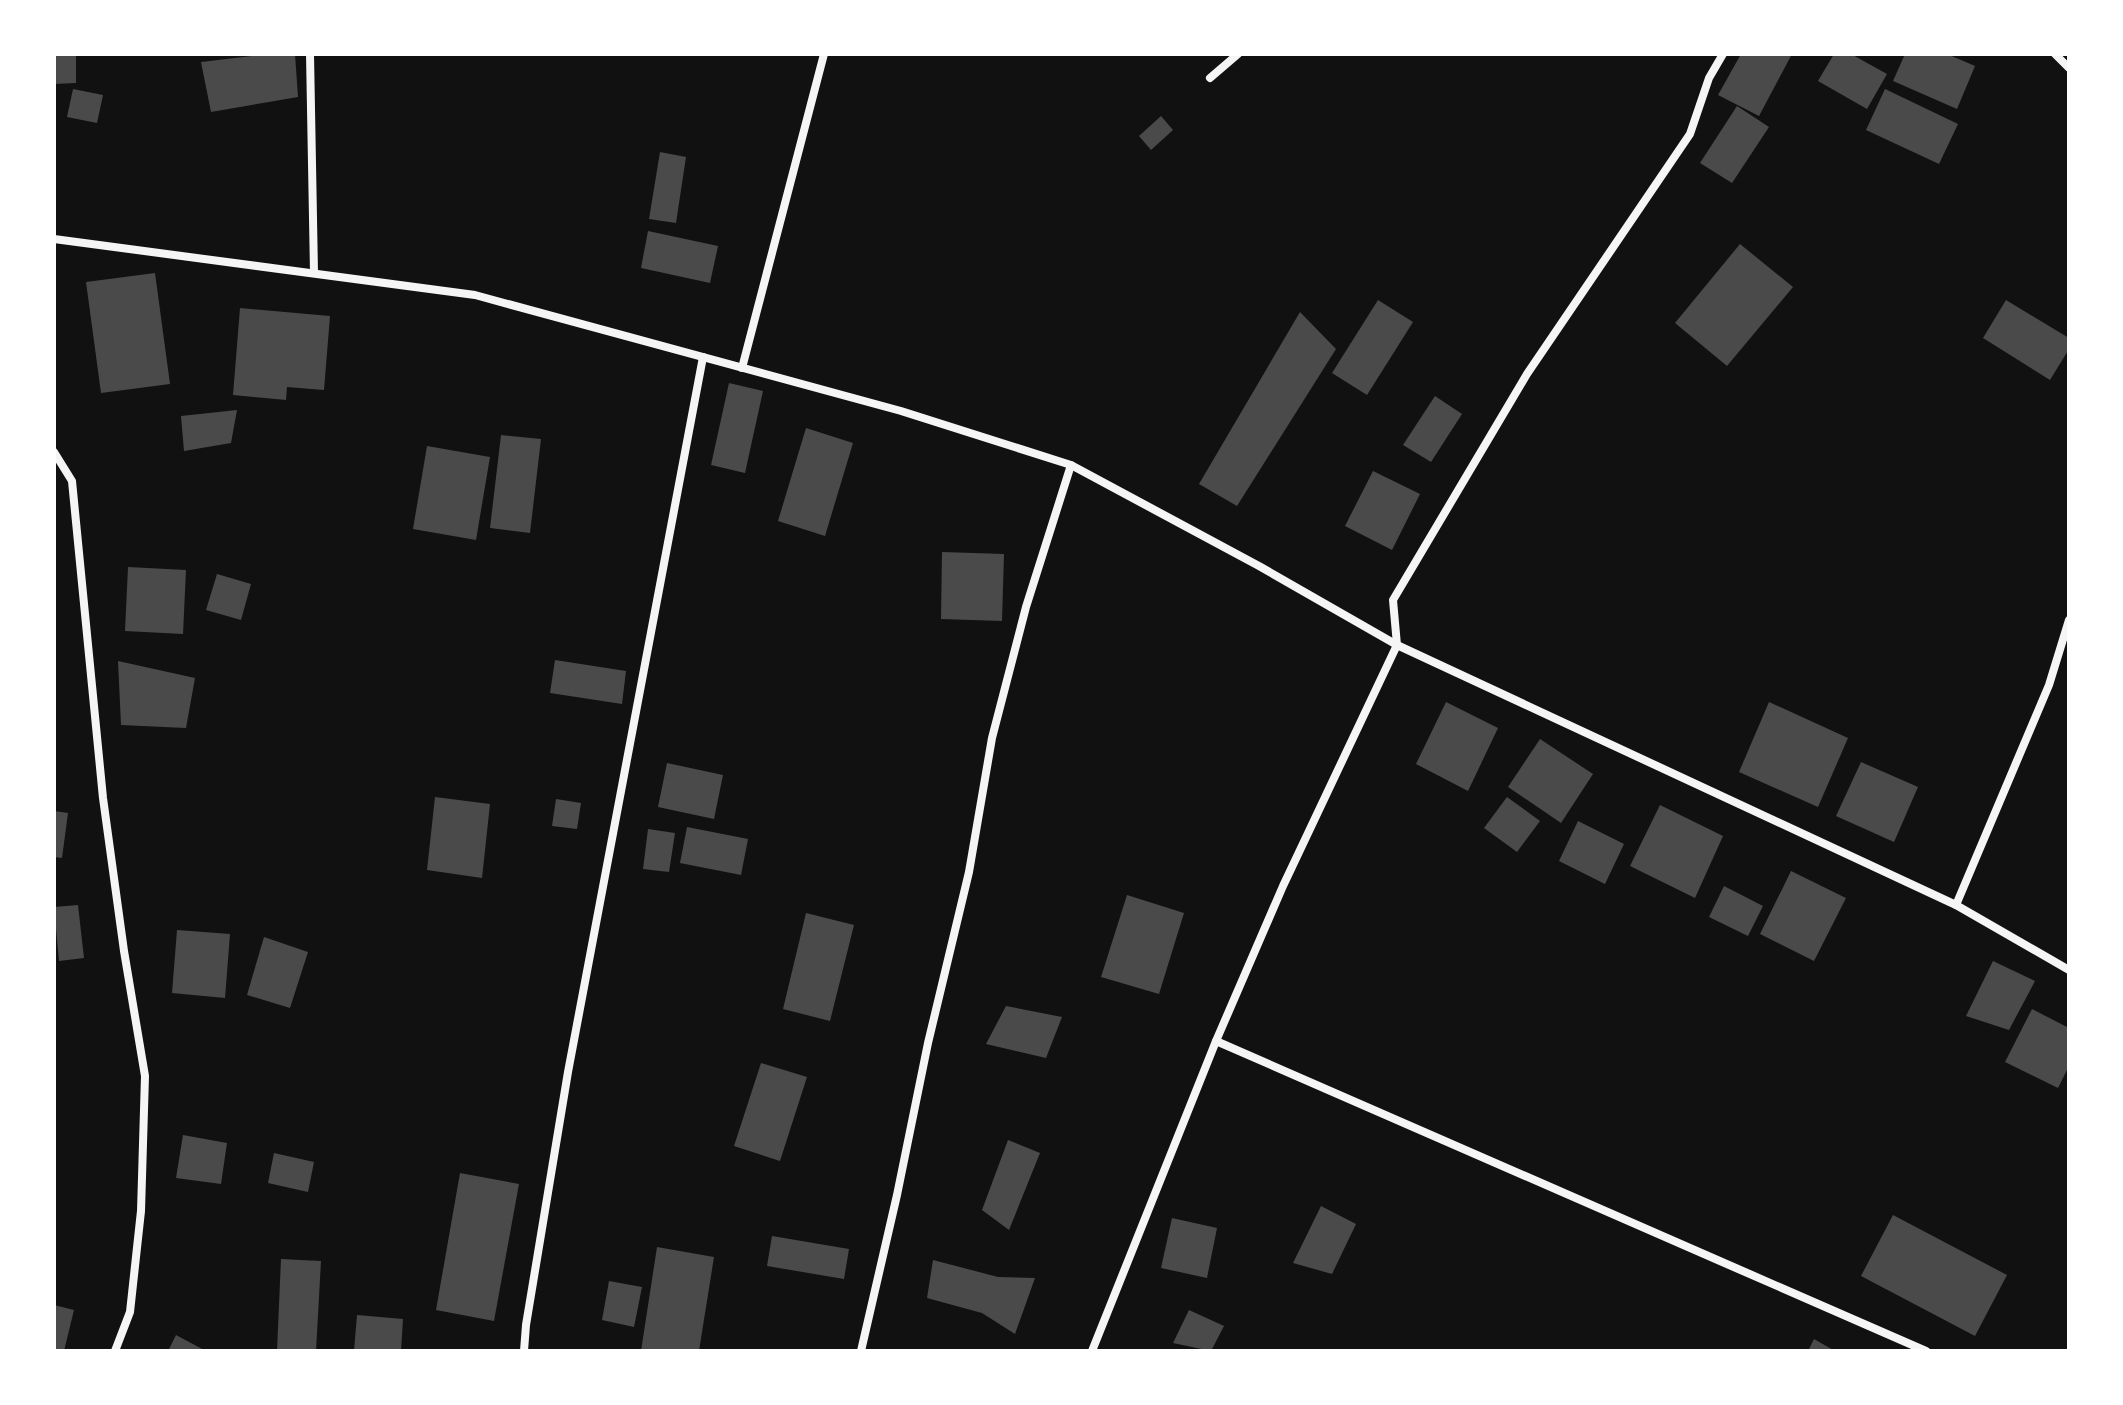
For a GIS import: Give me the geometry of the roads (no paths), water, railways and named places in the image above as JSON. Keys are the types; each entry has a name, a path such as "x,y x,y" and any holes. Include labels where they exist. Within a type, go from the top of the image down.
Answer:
{"street":[{"path":"310,54 314,273"},
{"path":"742,368 824,54"},
{"path":"1210,78 1238,54"},
{"path":"1092,1351 1216,1041 1283,886 1397,645 1393,600 1527,374 1690,134 1709,78 1723,54"},
{"path":"2055,54 2069,68"},
{"path":"54,239 475,295 901,411 1071,465 1259,566 1397,645 1956,905 2069,970"},
{"path":"524,1351 568,1072 703,357"},
{"path":"54,452 72,481 103,798 145,1076 141,1211 130,1312 115,1351"},
{"path":"861,1351 969,872 992,738 1026,607 1071,465"},
{"path":"1956,905 2049,685 2069,620"},
{"path":"1216,1041 1926,1351"}]}
